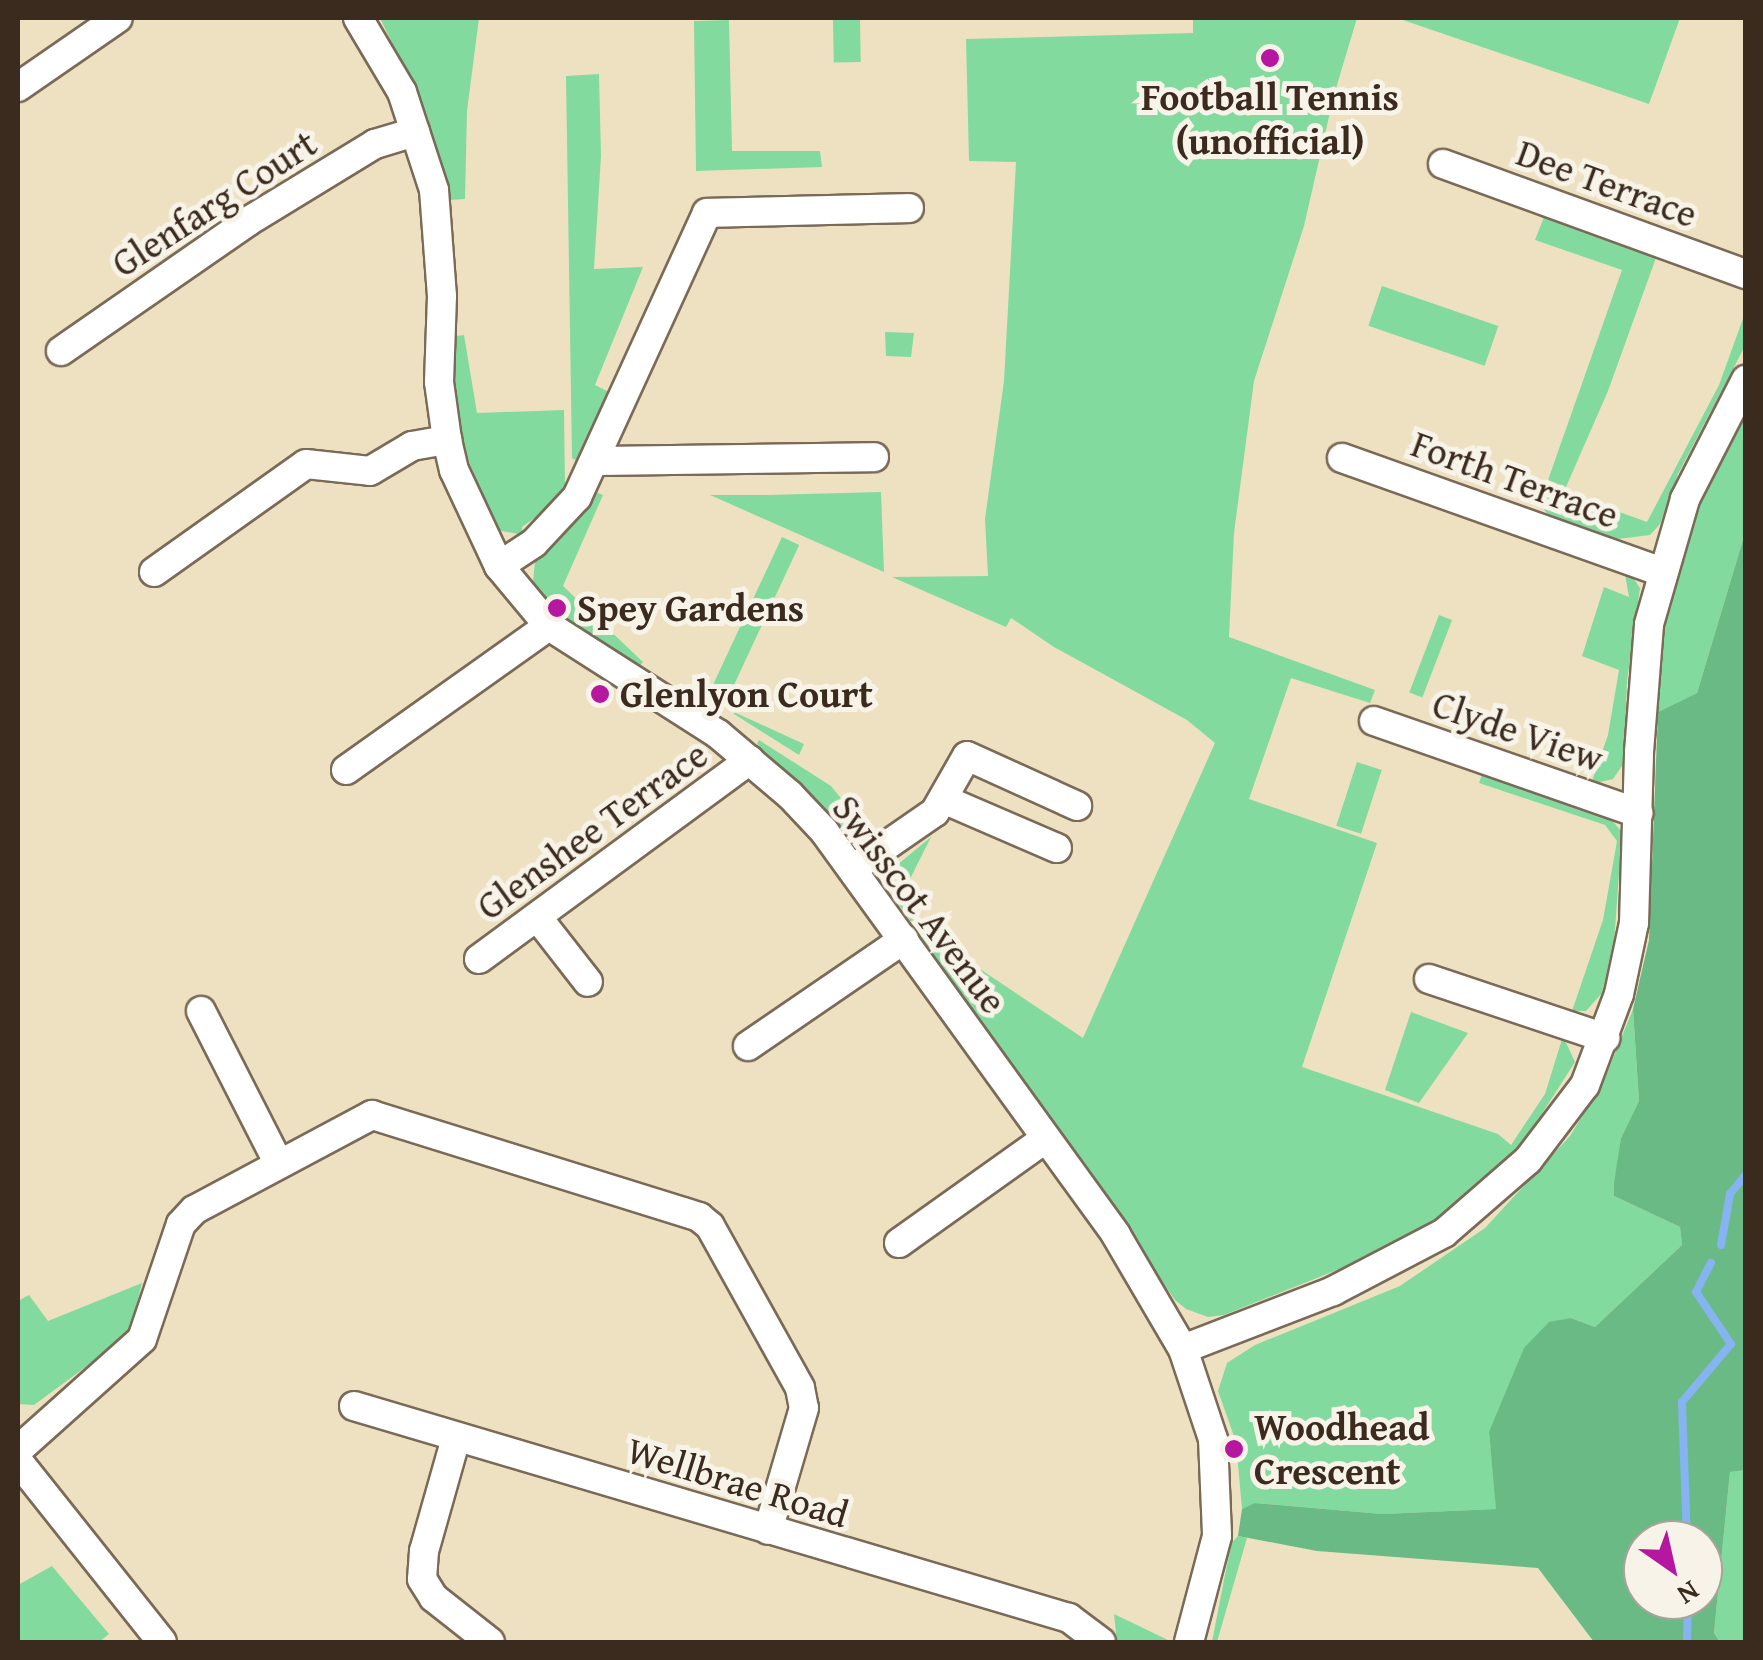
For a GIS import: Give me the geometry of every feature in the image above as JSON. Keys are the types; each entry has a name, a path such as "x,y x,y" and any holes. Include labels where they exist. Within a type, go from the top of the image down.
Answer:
{"street":[{"path":"18,88 118,18"},
{"name":"Swisscot Avenue","path":"358,18 402,92 434,190 438,224 439,382 447,440 454,470 498,566 549,626 680,708 750,760 790,795 854,868 1116,1235 1183,1349 1213,1439 1217,1536 1189,1642"},
{"name":"Glenfarg Court","path":"61,351 246,222 375,144 415,132"},
{"name":"Dee Terrace","path":"1443,164 1746,274"},
{"path":"498,566 558,521 596,461 707,213 909,208"},
{"path":"1183,1349 1333,1291 1410,1254 1466,1216 1516,1172 1585,1085 1606,1038 1634,923 1642,686 1662,572 1685,500 1746,380"},
{"path":"154,572 306,464 370,470 412,446 447,440"},
{"path":"596,461 874,457"},
{"name":"Forth Terrace","path":"1342,458 1662,572"},
{"path":"346,770 549,626"},
{"name":"Clyde View","path":"1374,721 1638,813"},
{"path":"854,868 935,812 967,756 1077,806"},
{"name":"Glenshee Terrace","path":"479,959 750,760"},
{"path":"943,799 1057,848"},
{"path":"538,918 588,982"},
{"path":"748,1046 904,939"},
{"path":"1429,979 1606,1038"},
{"path":"201,1011 278,1162"},
{"path":"18,1450 142,1339 182,1224 194,1210 372,1115 699,1216 720,1237 800,1388 804,1408 768,1530"},
{"path":"900,1243 1045,1139"},
{"name":"Wellbrae Road","path":"354,1406 1070,1618 1100,1639"},
{"path":"456,1438 424,1551 422,1579 434,1598 490,1642"},
{"path":"18,1461 162,1642"}],"green space":[{"path":"380,18 479,18 467,111 465,199 450,200 428,118"},
{"path":"1193,18 1357,18 1334,95 1304,226 1254,381 1234,533 1229,637 1375,690 1370,703 1291,678 1249,799 1377,843 1302,1067 1498,1134 1511,1145 1545,1094 1563,1036 1575,1062 1518,1151 1475,1192 1422,1231 1367,1258 1224,1315 1208,1317 1175,1300 898,903 903,901 968,961 1083,1038 1215,743 1187,720 1054,647 1011,618 1006,627 892,577 988,576 985,519 1004,381 1016,162 969,161 966,39 1193,33"},
{"path":"1397,18 1680,18 1649,104"},
{"path":"833,19 860,19 861,62 834,62"},
{"path":"729,20 732,151 820,151 822,167 696,171 694,21"},
{"path":"599,74 601,156 594,269 643,267 595,385 613,394 582,464 572,458 566,76"},
{"path":"1544,217 1657,255 1608,391 1566,487 1548,480 1622,270 1535,240"},
{"path":"1382,286 1498,326 1485,366 1368,326"},
{"path":"1745,313 1745,346 1678,474 1660,524 1650,535 1618,539 1550,517 1542,507 1550,487 1647,522 1719,385"},
{"path":"885,332 914,333 911,357 886,356"},
{"path":"464,335 477,413 564,410 565,485 548,508 522,527 523,535 497,530 465,452 454,381 456,336"},
{"path":"1745,413 1745,533 1697,693 1658,712 1665,620 1680,553 1718,464"},
{"path":"596,492 603,495 563,586 643,662 639,667 564,619 568,615 555,603 551,606 533,582 535,561 566,533"},
{"path":"881,492 884,572 710,495 768,495"},
{"path":"1745,533 1746,1470 1730,1472 1723,1542 1723,1520 1623,1520 1623,1620 1715,1620 1714,1633 1720,1642 1594,1642 1538,1568 1317,1551 1238,1536 1242,1509 1255,1503 1382,1514 1496,1509 1489,1432 1524,1348 1549,1322 1571,1318 1595,1327 1682,1245 1680,1227 1614,1196 1621,1138 1639,1101 1633,1009 1649,940 1658,712 1697,693"},
{"path":"782,537 799,545 725,704 708,696"},
{"path":"1623,563 1640,588 1627,681 1624,763 1613,779 1591,784 1608,735 1619,670 1582,656 1604,587 1629,597"},
{"path":"1439,615 1452,620 1422,698 1409,692"},
{"path":"734,714 804,744 799,755"},
{"path":"759,740 831,786 863,825 844,830 757,744"},
{"path":"1357,762 1382,770 1361,834 1336,826"},
{"path":"1483,772 1609,817 1622,832 1613,957 1602,993 1586,1011 1572,1011 1603,920 1617,841 1605,825 1479,783"},
{"path":"931,837 902,895 894,880 897,865"},
{"path":"1633,1009 1639,1101 1621,1138 1614,1196 1680,1227 1682,1245 1595,1327 1571,1318 1489,1432 1497,1509 1382,1514 1256,1503 1242,1509 1236,1442 1218,1391 1227,1363 1255,1345 1400,1286 1485,1228 1570,1136 1605,1078"},
{"path":"1411,1012 1468,1033 1419,1103 1385,1090"},
{"path":"142,1283 129,1335 34,1405 18,1404 18,1301 29,1295 48,1321"},
{"path":"1745,1470 1745,1642 1720,1642 1714,1633 1715,1620 1723,1620 1723,1542 1730,1472"},
{"path":"1238,1536 1247,1538 1217,1642 1212,1642 1231,1544"},
{"path":"52,1566 109,1634 99,1642 18,1642 18,1585"},
{"path":"1114,1614 1168,1640 1168,1642 1117,1642"}],"waterway":[{"path":"1721,1245 1730,1194 1746,1174"},
{"path":"1686,1520 1682,1402 1731,1344 1696,1292 1711,1263"},
{"path":"1687,1642 1688,1620"}],"place":[{"name":"Football Tennis (unofficial)","path":"1270,58"},
{"name":"Spey Gardens","path":"557,608"},
{"name":"Glenlyon Court","path":"600,694"},
{"name":"Woodhead Crescent","path":"1234,1449"}]}
